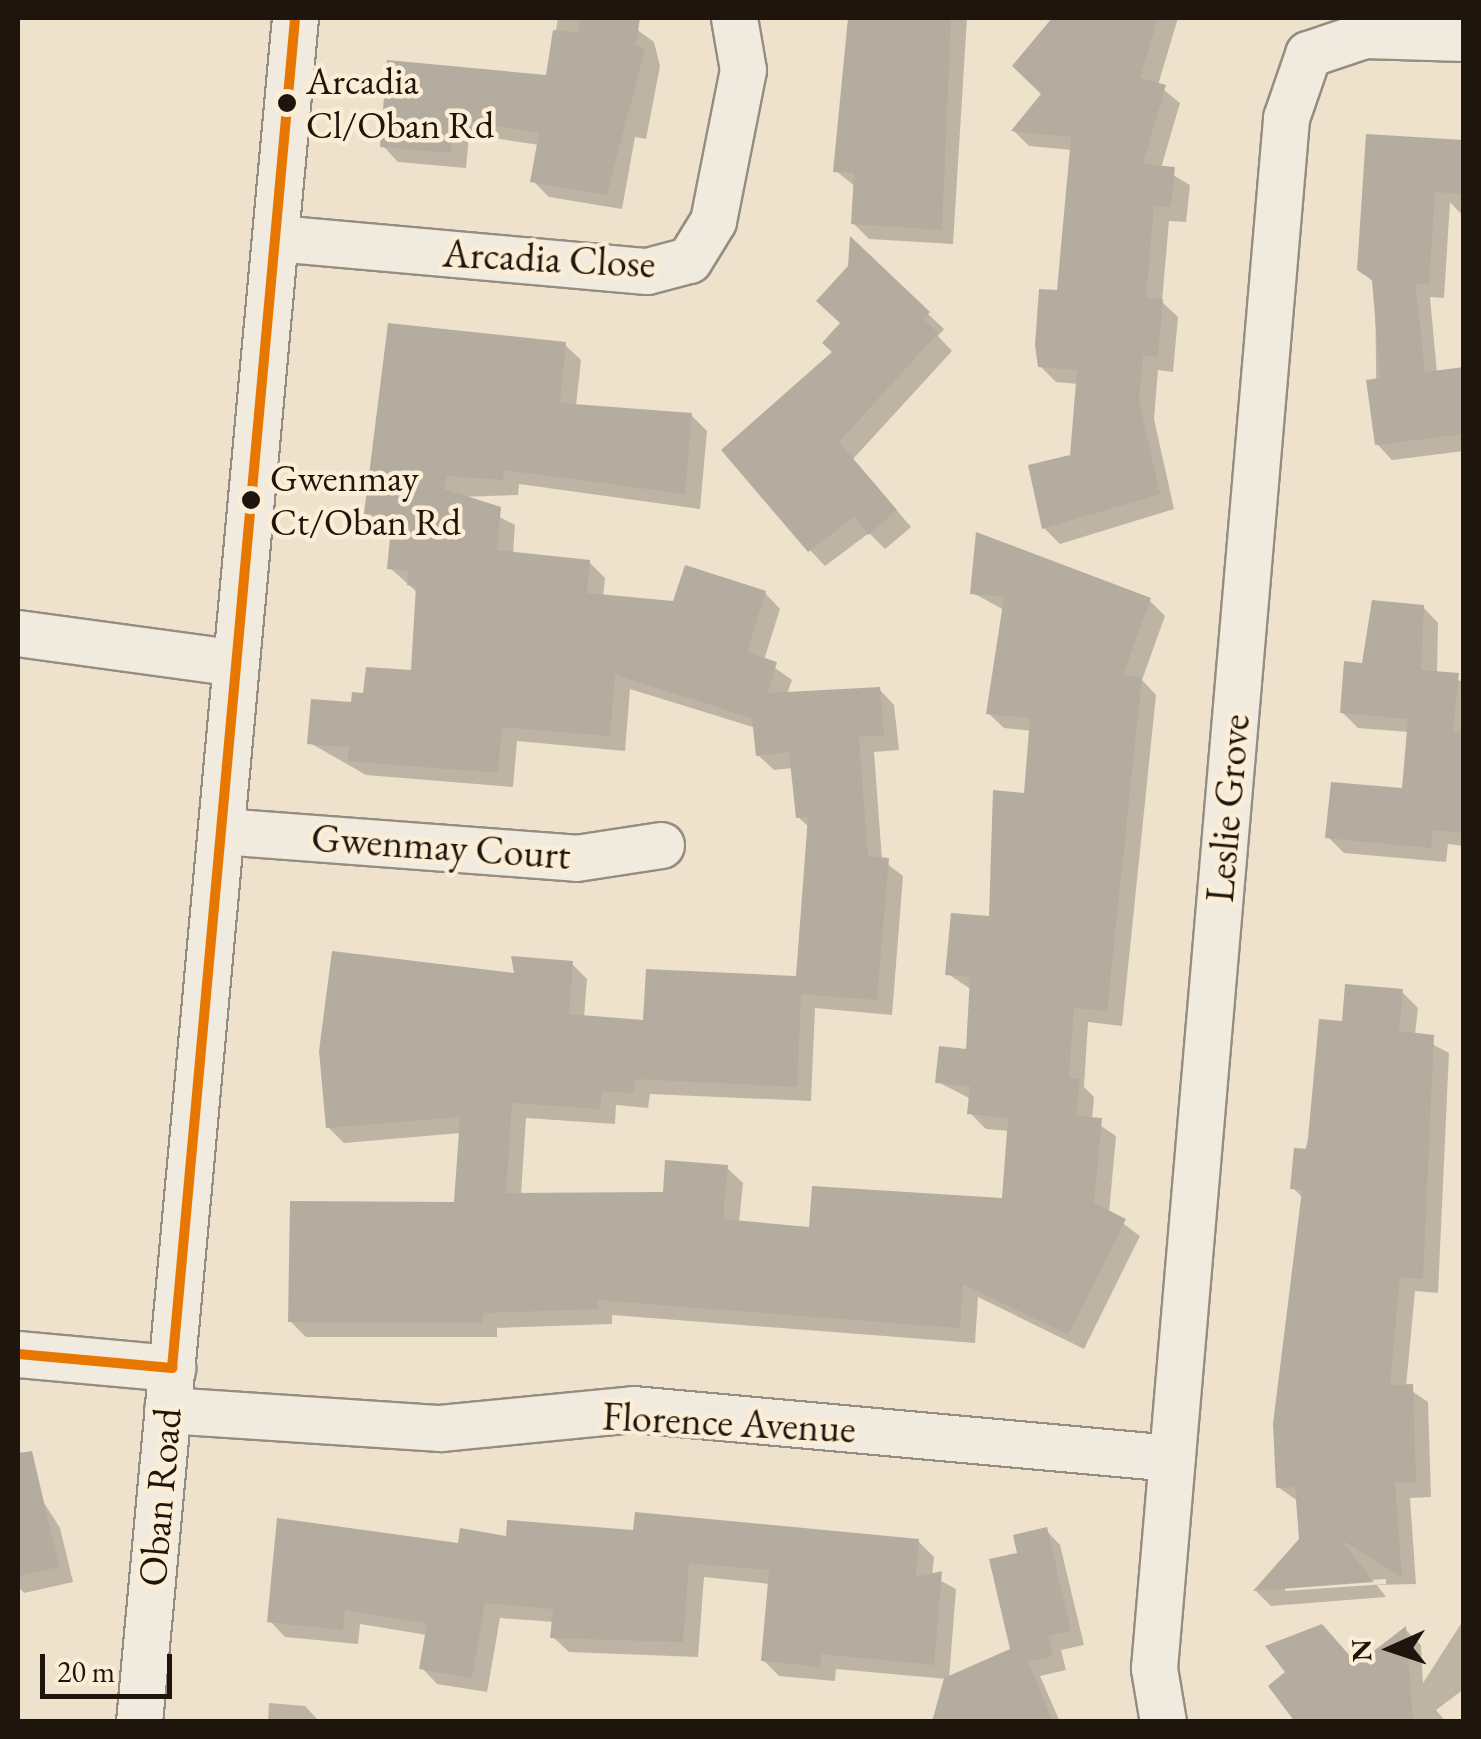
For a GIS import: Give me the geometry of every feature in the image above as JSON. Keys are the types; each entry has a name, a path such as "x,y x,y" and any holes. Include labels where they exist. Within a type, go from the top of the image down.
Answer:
{"street":[{"name":"Oban Road","path":"139,1722 295,18"},
{"name":"Arcadia Close","path":"276,238 647,272 689,260 714,221 744,70 734,18"},
{"name":"Leslie Grove","path":"1163,1722 1154,1668 1286,118 1308,54 1364,35 1464,38"},
{"path":"18,633 236,663"},
{"name":"Gwenmay Court","path":"222,831 576,858 661,845"},
{"name":"Florence Avenue","path":"18,1354 169,1389 440,1428 633,1409 1172,1458"}],"building":[{"path":"581,18 640,18 636,46 645,48 607,195 530,182 539,133 454,119 451,153 380,147 387,60 546,75 553,30 578,33"},
{"path":"848,18 951,18 942,230 851,224 854,173 833,172"},
{"path":"1052,18 1158,18 1140,78 1166,85 1143,164 1175,167 1171,207 1154,206 1146,298 1163,299 1158,357 1143,356 1139,401 1160,494 1042,529 1028,465 1070,455 1077,370 1038,367 1035,345 1039,289 1057,290 1071,137 1011,131 1041,94 1012,66"},
{"path":"1366,134 1464,140 1464,194 1435,192 1429,284 1415,283 1425,372 1464,367 1464,434 1375,445 1366,380 1380,378 1372,280 1357,270"},
{"path":"850,236 930,312 923,319 938,333 839,442 897,510 868,535 854,517 808,552 721,450 832,352 822,343 840,323 816,301 848,266"},
{"path":"388,323 566,342 560,403 692,413 685,494 504,470 503,480 447,476 444,489 501,507 497,550 590,560 587,593 673,601 685,565 766,591 747,652 777,662 768,693 880,687 884,735 859,737 868,856 889,858 877,1000 801,994 797,1087 635,1079 634,1093 602,1091 600,1109 512,1103 506,1193 663,1192 665,1160 728,1165 723,1219 809,1227 812,1186 1002,1198 1008,1118 967,1114 970,1086 935,1083 939,1046 966,1049 970,977 945,975 951,913 989,916 993,790 1024,793 1030,718 986,714 1004,597 970,594 976,532 1151,598 1123,675 1142,677 1107,1011 1074,1008 1069,1077 1080,1079 1076,1116 1102,1118 1094,1203 1126,1219 1068,1335 963,1284 960,1328 597,1300 598,1309 483,1313 482,1323 288,1322 290,1201 454,1202 460,1117 326,1128 319,1051 332,951 514,973 511,956 573,961 569,1014 643,1020 646,969 796,976 808,817 796,818 789,752 756,756 752,718 615,675 610,736 502,727 498,773 348,761 349,747 307,744 311,699 351,702 352,692 363,693 366,667 411,670 416,586 407,585 408,571 387,569 392,516 364,514"},
{"path":"1372,600 1424,605 1421,670 1459,673 1453,732 1464,733 1464,833 1433,830 1431,848 1325,838 1331,782 1402,788 1408,719 1340,713 1344,661 1362,663"},
{"path":"1345,984 1403,989 1399,1031 1434,1035 1423,1279 1400,1277 1390,1385 1413,1384 1416,1482 1395,1483 1402,1577 1341,1540 1374,1582 1253,1591 1299,1539 1295,1487 1276,1488 1273,1424 1302,1190 1290,1189 1294,1148 1307,1149 1319,1019 1342,1021"},
{"path":"32,1451 59,1567 18,1576 18,1453"},
{"path":"635,1512 919,1539 916,1577 942,1571 934,1665 821,1654 820,1667 761,1661 769,1570 689,1563 683,1642 550,1638 553,1609 485,1603 472,1678 419,1669 427,1623 345,1610 343,1630 267,1622 277,1518 458,1543 460,1528 506,1536 507,1520 633,1530"},
{"path":"1047,1527 1071,1631 1048,1636 1053,1656 1028,1662 1053,1722 932,1722 944,1678 1010,1649 989,1559 1017,1553 1013,1535"},
{"path":"1322,1624 1357,1664 1406,1626 1413,1722 1295,1722 1268,1686 1285,1672 1265,1646"}],"transit line":[{"path":"172,1368 295,18"},
{"path":"18,1354 172,1368"}],"place":[{"name":"Arcadia Cl/Oban Rd","path":"287,103"},
{"name":"Gwenmay Ct/Oban Rd","path":"251,500"}]}
